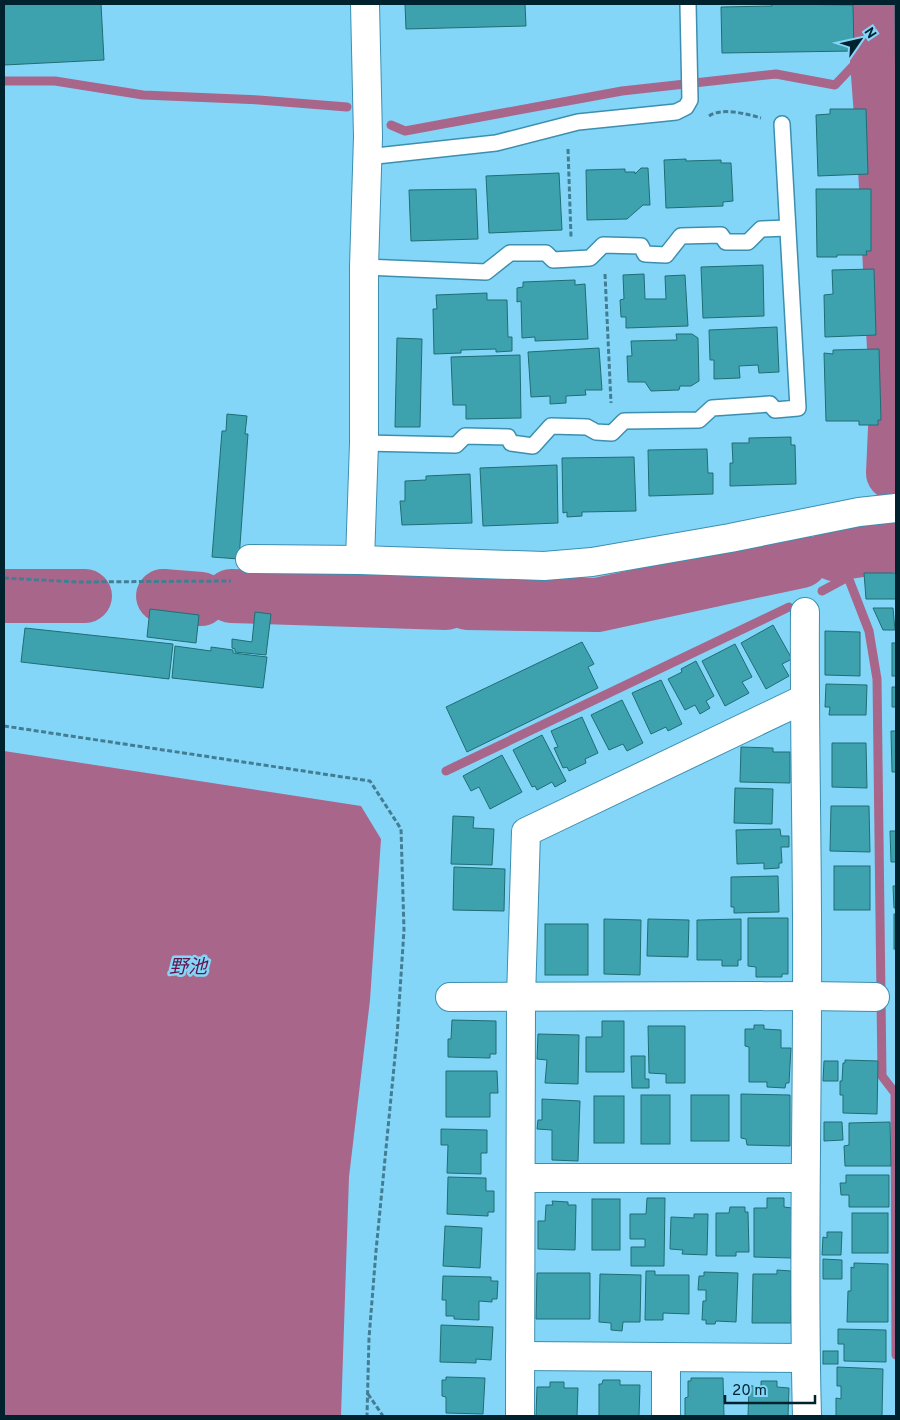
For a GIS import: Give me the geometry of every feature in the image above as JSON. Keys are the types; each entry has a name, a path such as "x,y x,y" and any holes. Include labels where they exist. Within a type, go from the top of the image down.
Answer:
{"street":[{"path":"360,560 364,443 364,267 367,157 365,4"},
{"path":"242,570 360,560 544,566 592,562 730,538 859,512 896,508"},
{"path":"805,612 807,996 805,1358 807,1416"},
{"path":"520,1416 521,998 526,832 804,699"},
{"path":"450,997 875,997"},
{"path":"521,1178 805,1178"},
{"path":"520,1356 805,1358"},
{"path":"666,1358 666,1416"}],"lane":[{"path":"367,157 496,143 578,122 676,112 686,108 690,100 688,4"},
{"path":"364,443 456,445 465,436 508,437 511,443 533,446 551,426 588,427 596,432 612,434 624,421 699,420 712,408 770,404 775,410 798,408 782,124"},
{"path":"364,267 486,272 510,253 546,253 554,260 590,258 603,245 641,246 645,254 666,254 681,236 721,235 726,242 748,242 761,229 787,228"}],"path":[{"path":"567,143 571,259"},
{"path":"603,245 612,434"},
{"path":"4,578 77,582 242,570"},
{"path":"4,726 370,781 401,829 404,930 397,1036 369,1338 367,1416"},
{"path":"367,1393 383,1416"}],"water":[{"name":"野池","path":"4,751 361,806 381,839 370,1000 349,1177 341,1416 4,1416"}],"building":[{"path":"4,4 101,4 104,60 4,65"},
{"path":"405,4 525,4 526,26 406,29"},
{"path":"772,4 853,5 854,51 722,53 721,7 772,6"},
{"path":"895,4 896,4 896,135"},
{"path":"830,109 866,109 868,174 818,176 816,115 830,114"},
{"path":"686,159 686,161 721,160 721,163 731,163 733,201 723,202 723,206 666,208 664,160"},
{"path":"641,168 648,168 650,205 643,205 627,219 587,220 586,170 625,169 625,172 635,172 635,174"},
{"path":"559,173 562,230 489,233 486,176"},
{"path":"476,189 478,239 411,241 409,190"},
{"path":"816,189 871,189 871,251 866,251 867,255 817,257"},
{"path":"763,265 764,316 703,318 701,267"},
{"path":"874,269 876,335 825,337 824,295 833,294 832,270"},
{"path":"644,274 645,299 666,299 665,276 685,275 688,326 626,328 626,317 621,317 620,300 624,299 623,275"},
{"path":"575,280 575,285 585,284 588,339 535,341 535,337 522,338 521,301 517,302 517,288 523,287 523,282"},
{"path":"487,293 487,300 507,300 508,337 512,337 512,351 496,352 496,349 461,350 461,353 434,354 433,309 437,309 436,295"},
{"path":"777,327 779,372 759,373 758,365 739,366 740,378 714,379 714,360 710,360 709,330"},
{"path":"676,334 692,334 698,338 699,381 691,386 680,386 679,390 651,391 645,382 628,382 627,356 632,356 631,341 677,340"},
{"path":"397,338 422,339 420,427 395,427"},
{"path":"599,348 602,390 585,390 586,395 566,396 566,403 550,404 550,396 531,397 528,352"},
{"path":"879,349 881,420 878,420 878,425 859,425 859,421 826,421 824,353 833,354 833,350"},
{"path":"520,355 521,418 466,419 466,405 453,405 451,357"},
{"path":"227,414 247,416 245,434 248,434 239,559 212,557 222,431 226,431"},
{"path":"791,437 791,445 795,445 796,484 730,486 730,463 733,463 732,443 749,443 749,438"},
{"path":"707,449 708,473 713,473 713,494 649,496 648,450"},
{"path":"634,457 636,511 582,512 582,516 567,517 567,512 563,513 562,458"},
{"path":"557,465 558,523 483,526 480,468"},
{"path":"470,474 472,523 402,525 400,501 405,501 405,481 426,480 426,476"},
{"path":"864,573 896,573 896,599 866,599"},
{"path":"873,608 893,608 895,630 883,630"},
{"path":"150,609 199,615 196,643 147,637"},
{"path":"255,612 271,614 266,655 235,652 235,649 232,648 232,639 252,642"},
{"path":"773,625 792,659 782,664 789,676 766,689 741,643"},
{"path":"25,628 173,644 169,679 21,662"},
{"path":"825,631 860,632 860,676 825,675"},
{"path":"582,642 594,664 588,667 598,688 467,752 446,707"},
{"path":"892,643 896,643 896,676 892,676"},
{"path":"735,644 752,677 742,682 749,693 725,706 702,661"},
{"path":"175,646 211,651 211,647 233,650 233,653 267,657 263,688 172,678"},
{"path":"696,661 714,696 706,701 710,708 700,714 695,705 685,710 668,679 682,672 681,669"},
{"path":"661,680 682,724 668,731 666,727 651,734 632,693"},
{"path":"826,684 867,685 866,715 829,715 830,707 825,707"},
{"path":"892,687 896,687 896,707 892,707"},
{"path":"622,700 643,743 627,751 623,744 609,750 591,715"},
{"path":"582,717 598,753 585,759 586,763 569,771 567,767 563,768 554,748 558,747 551,731"},
{"path":"891,731 896,731 896,772 892,772"},
{"path":"542,735 566,781 555,787 552,782 537,790 535,786 532,787 513,750"},
{"path":"832,743 866,743 867,788 832,787"},
{"path":"741,747 773,748 773,752 790,752 790,783 740,782"},
{"path":"502,755 522,792 490,809 479,787 471,791 463,776"},
{"path":"735,788 773,789 772,824 734,823"},
{"path":"831,806 869,806 870,852 830,851"},
{"path":"453,816 474,817 473,828 494,829 492,865 451,864"},
{"path":"780,829 781,836 789,836 789,847 781,847 782,863 779,863 779,868 764,869 764,863 737,864 736,830"},
{"path":"890,831 896,831 896,862 891,862"},
{"path":"834,866 870,866 870,910 834,910"},
{"path":"454,867 505,869 504,911 453,910"},
{"path":"778,876 779,912 734,913 734,907 731,907 731,877"},
{"path":"893,886 896,886 896,908 894,908"},
{"path":"894,914 896,914 896,949 894,949"},
{"path":"748,918 788,918 788,974 782,974 782,977 756,977 756,967 748,966"},
{"path":"604,919 641,920 640,975 604,974"},
{"path":"648,919 689,920 688,957 647,956"},
{"path":"741,919 741,960 738,960 738,966 722,966 722,960 697,960 697,920"},
{"path":"545,924 588,924 588,975 545,975"},
{"path":"452,1020 496,1021 496,1054 490,1054 490,1058 448,1057 448,1039 451,1039"},
{"path":"602,1021 624,1021 624,1072 586,1072 586,1037 602,1037"},
{"path":"754,1025 764,1025 764,1029 781,1030 781,1048 791,1048 789,1083 786,1083 785,1088 767,1087 767,1082 749,1082 749,1047 745,1046 745,1029 754,1029"},
{"path":"648,1026 685,1026 685,1083 666,1083 666,1074 649,1073"},
{"path":"538,1034 579,1035 578,1084 545,1083 547,1060 537,1059"},
{"path":"631,1056 645,1056 645,1079 649,1079 649,1088 632,1088"},
{"path":"845,1060 878,1061 877,1114 843,1113 843,1095 840,1095 840,1081 842,1081 843,1063 845,1063"},
{"path":"824,1061 838,1061 838,1081 823,1081"},
{"path":"446,1071 497,1071 498,1093 490,1093 490,1117 446,1117"},
{"path":"741,1094 790,1095 790,1146 747,1145 746,1139 741,1138"},
{"path":"641,1095 670,1095 670,1144 641,1144"},
{"path":"691,1095 729,1095 729,1141 691,1141"},
{"path":"594,1096 624,1096 624,1143 594,1143"},
{"path":"542,1099 580,1101 578,1161 552,1160 552,1130 537,1129 538,1120 542,1120"},
{"path":"824,1122 842,1122 843,1140 824,1141"},
{"path":"890,1122 891,1166 845,1166 844,1146 849,1145 849,1123"},
{"path":"441,1129 487,1130 487,1153 481,1153 481,1174 447,1173 448,1145 441,1145"},
{"path":"846,1175 889,1175 889,1207 849,1207 849,1195 841,1195 840,1183 846,1183"},
{"path":"448,1177 486,1178 486,1191 494,1191 494,1212 488,1212 488,1216 447,1214"},
{"path":"647,1198 665,1198 664,1266 631,1266 631,1247 645,1247 645,1239 630,1239 630,1214 646,1214"},
{"path":"767,1198 784,1198 784,1207 792,1208 791,1258 754,1257 754,1208 767,1208"},
{"path":"592,1199 620,1199 620,1250 592,1250"},
{"path":"552,1201 568,1202 568,1205 576,1205 575,1250 538,1249 538,1221 545,1221 546,1205 553,1205"},
{"path":"730,1207 745,1207 745,1212 748,1212 749,1252 736,1252 736,1256 716,1256 716,1213 729,1213"},
{"path":"852,1213 888,1213 888,1253 852,1253"},
{"path":"694,1214 708,1214 707,1255 682,1254 683,1250 670,1249 671,1217 694,1218"},
{"path":"445,1226 482,1228 480,1268 443,1266"},
{"path":"827,1232 842,1232 841,1255 822,1255 823,1237 827,1238"},
{"path":"823,1259 842,1260 842,1279 823,1279"},
{"path":"854,1263 888,1264 888,1322 847,1322 848,1291 851,1291 851,1267 854,1268"},
{"path":"777,1270 791,1271 791,1323 752,1323 753,1274 777,1274"},
{"path":"646,1271 655,1271 655,1275 689,1275 689,1314 663,1313 663,1320 645,1320"},
{"path":"704,1272 738,1273 736,1322 716,1321 715,1324 706,1324 706,1320 702,1320 703,1301 706,1301 706,1290 698,1290 699,1276 704,1276"},
{"path":"537,1273 590,1273 590,1319 536,1319"},
{"path":"600,1274 641,1275 640,1322 623,1322 622,1331 611,1330 611,1323 599,1322"},
{"path":"443,1276 491,1277 491,1281 498,1281 497,1299 492,1299 492,1302 479,1301 479,1320 454,1319 454,1316 446,1316 446,1300 442,1300"},
{"path":"441,1325 493,1327 491,1360 476,1359 476,1363 440,1362"},
{"path":"838,1329 886,1330 886,1362 844,1361 844,1344 838,1344"},
{"path":"823,1351 838,1351 838,1364 823,1364"},
{"path":"837,1367 883,1369 882,1416 836,1416 836,1398 841,1399 841,1386 837,1386"},
{"path":"446,1377 485,1378 483,1414 446,1413 446,1397 442,1396 442,1380 446,1380"},
{"path":"691,1378 723,1378 724,1416 685,1416 685,1398 688,1397 688,1381 691,1381"},
{"path":"603,1380 620,1380 620,1385 640,1385 639,1416 599,1416 599,1384 602,1384"},
{"path":"761,1381 777,1381 777,1387 789,1388 788,1416 748,1416 749,1386 761,1386"},
{"path":"550,1382 564,1382 564,1388 578,1388 577,1416 536,1416 537,1387 550,1387"}],"waterway":[{"path":"877,4 877,62 885,168 896,389"},
{"path":"391,125 405,131 622,91 776,74 835,85 853,66 877,62"},
{"path":"4,81 55,81 143,95 259,100 347,107"},
{"path":"893,473 896,406"},
{"path":"834,554 896,545"},
{"path":"843,553 848,577 869,631 877,679 882,1076 895,1093 896,1355"},
{"path":"467,603 597,605 801,561"},
{"path":"822,591 848,577"},
{"path":"4,596 85,596"},
{"path":"163,596 201,599"},
{"path":"231,596 446,603"},
{"path":"446,771 789,607"}]}
